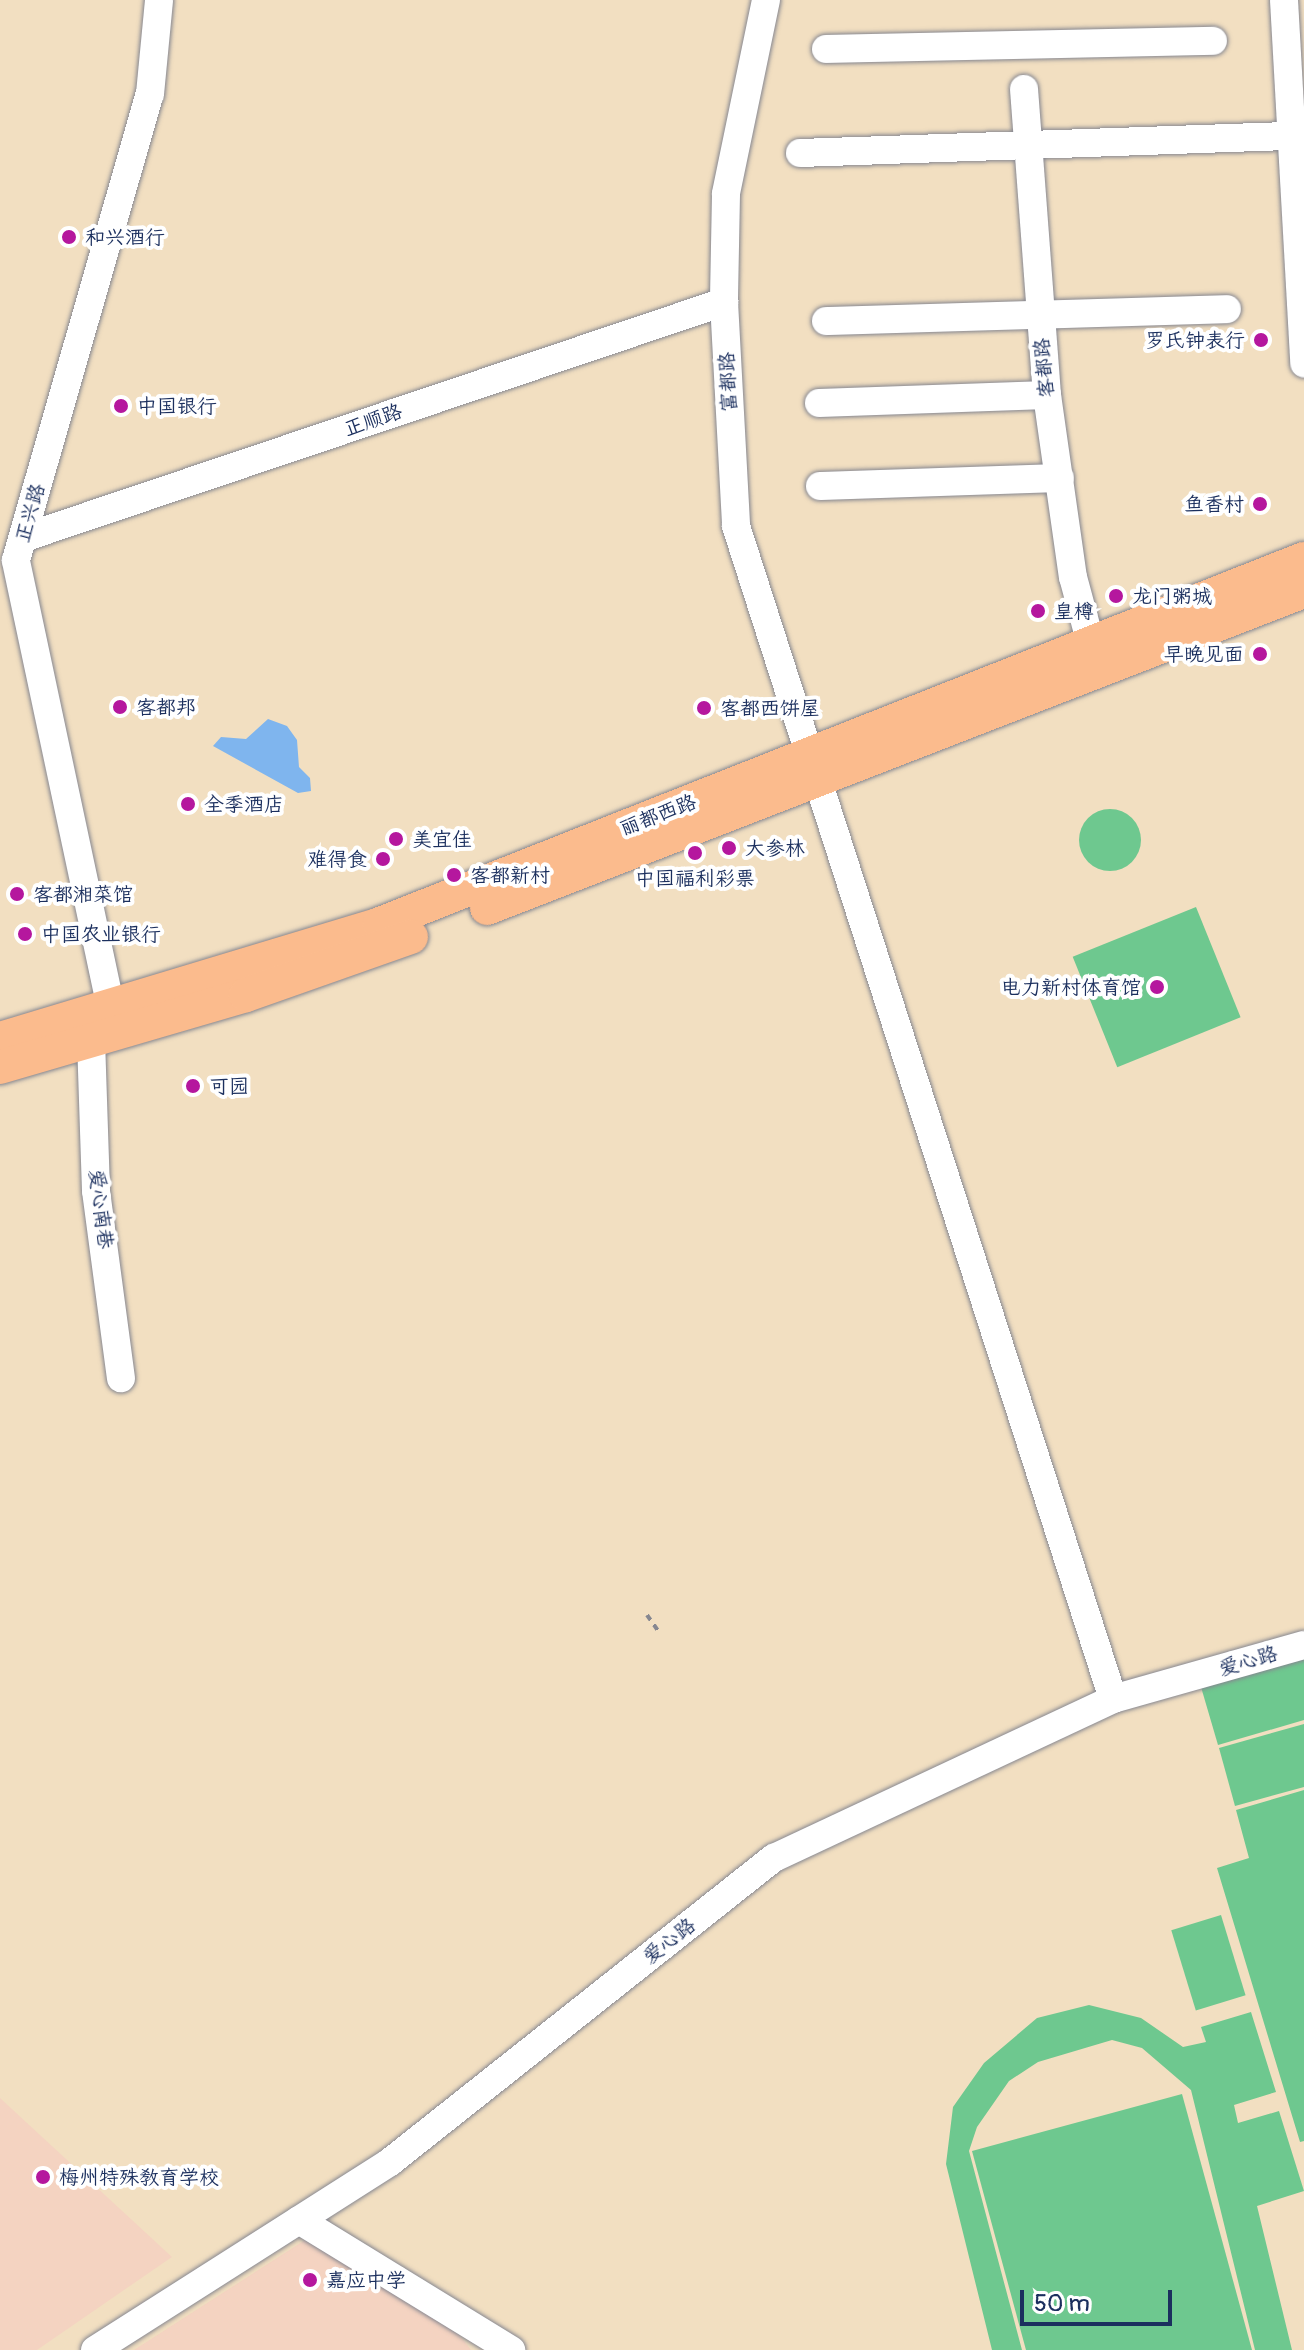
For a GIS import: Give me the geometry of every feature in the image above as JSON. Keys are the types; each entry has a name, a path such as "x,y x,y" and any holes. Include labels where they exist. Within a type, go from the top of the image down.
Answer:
{"main road":[{"name":"丽都西路","path":"817,767 1091,644 1304,559"},
{"name":"丽都西路","path":"0,1067 380,924 1304,591"},
{"name":"丽都西路","path":"0,1039 106,1026"}],"street":[{"name":"正兴路","path":"106,1026 10,580 150,94 159,0"},
{"name":"富都路","path":"766,0 726,194 724,302 736,526 817,767 1113,1699"},
{"path":"1284,0 1304,363"},
{"path":"826,49 1213,41"},
{"name":"客都路","path":"1024,89 1047,395 1073,577 1091,644"},
{"path":"800,153 1293,136"},
{"name":"正顺路","path":"23,538 724,302"},
{"path":"826,321 1227,309"},
{"path":"819,403 1047,395"},
{"path":"820,486 1060,478"},
{"name":"爱心南巷","path":"106,1026 96,1191 121,1378"},
{"name":"爱心路","path":"95,2350 390,2162 774,1858 1113,1699 1304,1645"},
{"path":"299,2220 511,2350"}],"path":[{"path":"647,1615 659,1632"}],"shaded area":[{"name":"梅州特殊教育学校","path":"0,2098 172,2257 37,2350 0,2350"},
{"name":"嘉应中学","path":"305,2240 448,2320 471,2350 134,2350"}],"green space":[{"path":"1110,809 1132,818 1141,840 1132,862 1110,871 1088,862 1079,840 1088,818"},
{"name":"电力新村体育馆","path":"1196,907 1241,1017 1117,1067 1073,957"},
{"path":"1304,1657 1304,1720 1218,1745 1201,1687"},
{"path":"1304,1724 1304,1787 1235,1806 1219,1748"},
{"path":"1304,1790 1304,2141 1300,2142 1217,1868 1249,1858 1236,1810"},
{"path":"1221,1915 1246,1995 1196,2011 1171,1930"},
{"path":"1089,2005 1141,2018 1183,2047 1206,2042 1201,2027 1251,2012 1276,2092 1234,2105 1238,2123 1279,2111 1304,2191 1257,2206 1292,2350 1255,2350 1191,2090 1142,2048 1112,2040 1038,2062 1009,2081 977,2127 969,2151 1022,2350 992,2350 946,2164 953,2107 984,2063 1037,2018"},
{"path":"1182,2094 1252,2350 1026,2350 972,2151"}],"water":[{"path":"268,719 287,726 297,740 299,767 310,778 311,791 298,793 213,746 221,737 246,739"}],"place":[{"name":"和兴酒行","path":"69,237"},
{"name":"罗氏钟表行","path":"1261,340"},
{"name":"中国银行","path":"121,406"},
{"name":"鱼香村","path":"1260,504"},
{"name":"龙门粥城","path":"1116,596"},
{"name":"皇樽","path":"1038,611"},
{"name":"早晚见面","path":"1260,654"},
{"name":"客都邦","path":"120,707"},
{"name":"客都西饼屋","path":"704,708"},
{"name":"全季酒店","path":"188,804"},
{"name":"美宜佳","path":"396,839"},
{"name":"大参林","path":"729,848"},
{"name":"中国福利彩票","path":"695,853"},
{"name":"难得食","path":"383,859"},
{"name":"客都新村","path":"454,875"},
{"name":"客都湘菜馆","path":"17,894"},
{"name":"中国农业银行","path":"25,934"},
{"name":"电力新村体育馆","path":"1157,987"},
{"name":"可园","path":"193,1086"},
{"name":"梅州特殊教育学校","path":"43,2177"},
{"name":"嘉应中学","path":"310,2280"}]}
